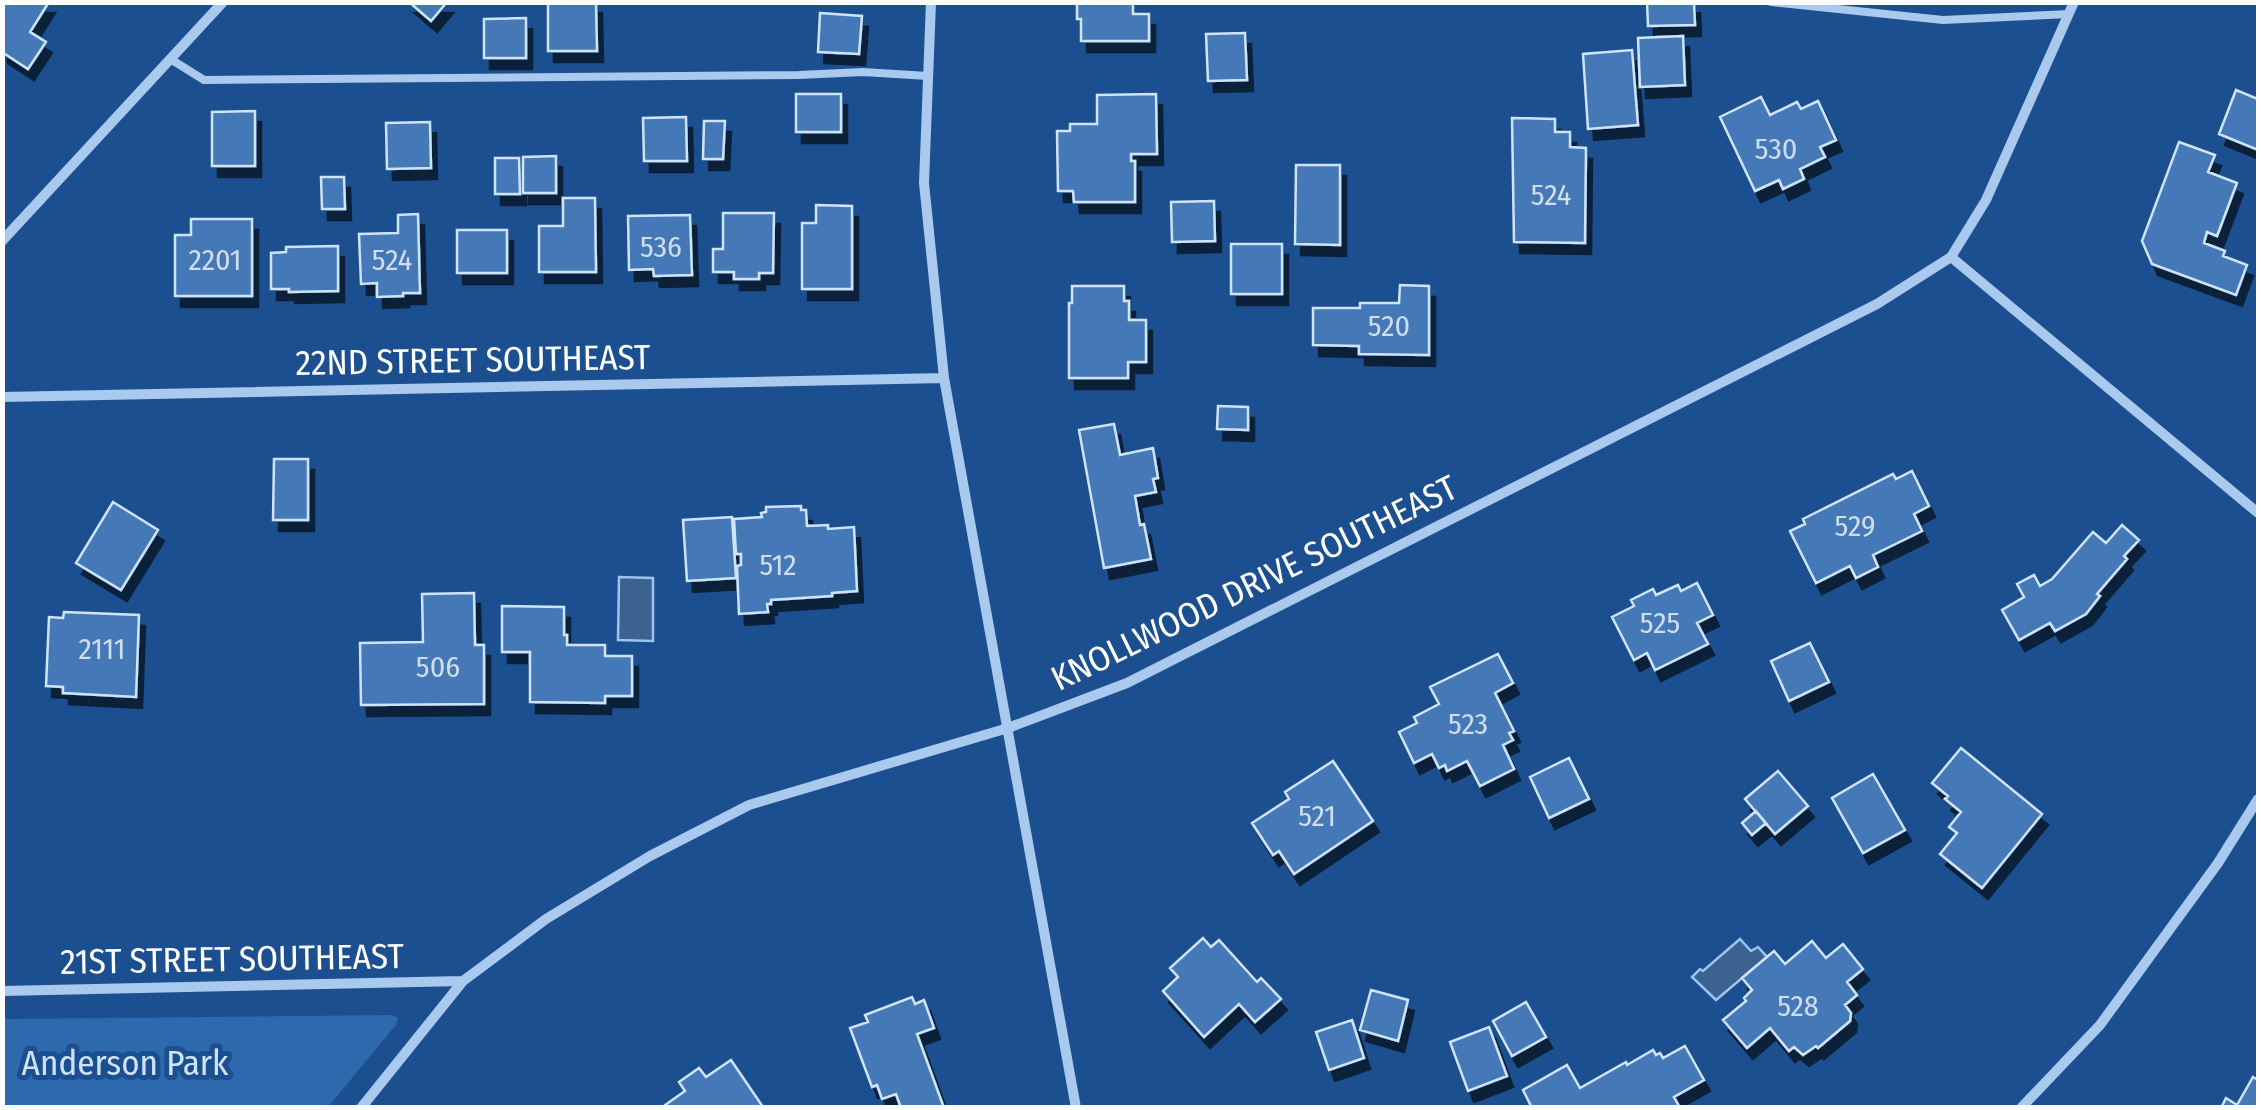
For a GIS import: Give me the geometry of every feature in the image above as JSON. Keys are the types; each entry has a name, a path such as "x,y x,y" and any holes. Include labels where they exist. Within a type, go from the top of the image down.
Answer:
{"street":[{"path":"2,240 224,2"},
{"path":"930,2 924,184 944,378 1076,1108"},
{"name":"KNOLLWOOD DRIVE SOUTHEAST","path":"361,1108 463,981 546,920 650,856 749,805 1008,728 1126,683 1877,304 1951,257 1986,200 2072,8"},
{"path":"1951,257 2258,513"},
{"name":"22ND STREET SOUTHEAST","path":"2,398 944,378"},
{"path":"2023,1106 2100,1025 2218,863 2258,799"},
{"name":"21ST STREET SOUTHEAST","path":"2,991 463,981"}],"lane":[{"path":"1771,2 1943,20 2072,8"},
{"path":"172,60 204,80 862,72 928,76"}],"green space":[{"name":"Anderson Park","path":"391,1015 398,1018 396,1025 328,1107 3,1107 3,1019"}],"shaded area":[{"path":"619,577 653,578 653,641 618,640"},
{"path":"1740,939 1751,951 1758,947 1767,957 1716,1000 1692,977"}],"building":[{"path":"2,2 49,2 30,32 46,42 28,69 2,52"},
{"path":"409,2 447,2 431,21"},
{"path":"548,2 596,2 597,51 548,51"},
{"path":"1077,2 1133,2 1133,14 1149,14 1149,41 1081,41"},
{"path":"1647,2 1694,2 1695,25 1648,26"},
{"path":"820,13 862,16 859,54 818,52"},
{"path":"526,18 526,58 484,58 484,19"},
{"path":"1245,33 1247,80 1208,81 1206,34"},
{"path":"1683,36 1685,85 1640,87 1638,38"},
{"path":"1632,50 1638,125 1588,129 1583,54"},
{"path":"2236,90 2258,99 2258,150 2219,134"},
{"path":"796,94 841,94 841,132 796,132"},
{"path":"1156,94 1157,154 1131,154 1131,161 1135,161 1135,202 1074,202 1073,191 1058,191 1057,131 1070,131 1070,124 1097,124 1097,95"},
{"path":"1761,97 1770,115 1797,102 1801,109 1818,101 1836,140 1820,147 1825,157 1800,169 1804,179 1783,189 1779,180 1755,191 1720,117"},
{"path":"255,111 255,166 212,166 212,112"},
{"path":"686,117 687,161 644,161 643,118"},
{"path":"1512,118 1555,119 1555,132 1570,132 1570,147 1586,148 1585,243 1514,242"},
{"path":"704,121 725,121 723,159 703,159"},
{"path":"430,122 431,168 387,169 386,123"},
{"path":"2179,142 2215,155 2208,172 2237,183 2217,236 2207,232 2204,243 2247,265 2236,295 2152,264 2142,241"},
{"path":"556,156 556,193 523,193 523,157"},
{"path":"495,158 519,158 520,194 495,194"},
{"path":"1296,165 1340,165 1340,245 1295,244"},
{"path":"321,177 344,177 345,209 322,209"},
{"path":"563,198 595,198 596,272 539,272 539,226 563,226"},
{"path":"1214,201 1215,241 1172,242 1171,202"},
{"path":"816,205 852,206 852,289 802,289 802,223 816,223"},
{"path":"723,213 774,213 773,273 759,273 759,279 734,279 734,272 713,272 713,249 723,249"},
{"path":"418,214 420,293 377,297 377,283 361,284 359,234 398,233 398,215"},
{"path":"690,215 692,275 654,276 653,269 629,270 628,216"},
{"path":"191,219 252,219 252,296 175,296 175,235 191,235"},
{"path":"457,230 507,230 507,273 457,273"},
{"path":"1231,244 1282,244 1282,294 1231,294"},
{"path":"338,246 338,291 271,289 271,253 286,252 286,247"},
{"path":"1400,285 1429,286 1429,355 1359,354 1359,346 1313,345 1313,308 1399,303"},
{"path":"1072,286 1124,286 1129,320 1146,320 1146,362 1128,362 1128,378 1069,378"},
{"path":"1218,406 1248,407 1248,430 1217,429"},
{"path":"1114,424 1120,455 1153,448 1158,478 1153,479 1156,492 1135,496 1151,559 1104,568 1079,430"},
{"path":"274,459 308,459 308,520 273,520"},
{"path":"1912,471 1929,506 1914,514 1922,531 1873,555 1878,567 1856,578 1850,566 1816,583 1790,531 1805,524 1803,519 1893,474 1896,479"},
{"path":"113,502 158,530 121,590 76,563"},
{"path":"801,506 801,510 806,510 807,526 854,527 857,591 771,600 768,612 739,614 737,566 741,565 741,554 736,554 734,519 762,517 766,507"},
{"path":"732,517 736,578 687,581 683,520"},
{"path":"2122,525 2139,540 2086,614 2055,631 2050,623 2019,640 2002,610 2024,597 2017,584 2034,575 2040,586 2052,579 2093,532 2106,543"},
{"path":"1697,583 1713,615 1697,623 1708,644 1655,670 1647,653 1634,660 1612,617 1634,606 1631,600 1653,589 1656,595 1678,585 1681,591"},
{"path":"474,593 475,645 484,645 484,704 361,705 360,643 423,642 422,594"},
{"path":"502,606 564,607 567,645 605,645 605,656 632,656 632,696 605,696 605,703 530,702 530,652 502,652"},
{"path":"64,612 139,615 136,697 63,693 63,687 46,686 49,617 63,618"},
{"path":"1810,643 1829,682 1789,701 1771,661"},
{"path":"1498,654 1513,683 1495,693 1514,731 1509,733 1513,740 1503,745 1514,769 1480,786 1467,761 1447,771 1445,765 1439,768 1432,754 1414,763 1399,732 1417,723 1414,717 1439,704 1430,687"},
{"path":"1961,748 2042,814 1982,888 1940,854 1957,833 1949,827 1961,812 1932,783"},
{"path":"1569,758 1589,799 1549,818 1530,777"},
{"path":"1333,761 1373,821 1294,874 1279,851 1273,855 1252,823 1289,799 1285,792"},
{"path":"1778,771 1808,806 1775,834 1745,799"},
{"path":"1873,774 1905,830 1863,853 1832,798"},
{"path":"1756,811 1766,823 1752,835 1742,823"},
{"path":"1203,938 1211,947 1219,940 1257,982 1261,978 1281,999 1255,1022 1239,1004 1204,1037 1163,991 1178,977 1170,968"},
{"path":"1812,941 1826,958 1843,944 1863,969 1847,982 1857,995 1845,1005 1851,1013 1850,1021 1818,1048 1803,1055 1794,1047 1789,1051 1770,1028 1747,1048 1723,1020 1746,1001 1744,998 1752,990 1742,978 1774,951 1785,964"},
{"path":"1371,990 1408,1000 1398,1041 1360,1030"},
{"path":"912,997 915,1004 924,1000 934,1028 917,1034 944,1108 901,1108 896,1094 882,1099 877,1085 872,1087 850,1028 868,1022 865,1015"},
{"path":"1526,1002 1546,1037 1512,1056 1493,1021"},
{"path":"1352,1020 1364,1058 1329,1070 1316,1032"},
{"path":"1489,1027 1507,1076 1468,1091 1450,1042"},
{"path":"1685,1046 1704,1080 1674,1097 1680,1108 1532,1108 1523,1090 1567,1065 1580,1088 1653,1050 1663,1058"},
{"path":"731,1060 763,1107 661,1108 685,1091 679,1082 699,1068 706,1077"},
{"path":"2253,1077 2258,1080 2258,1108 2221,1108 2226,1098 2237,1105"}]}
